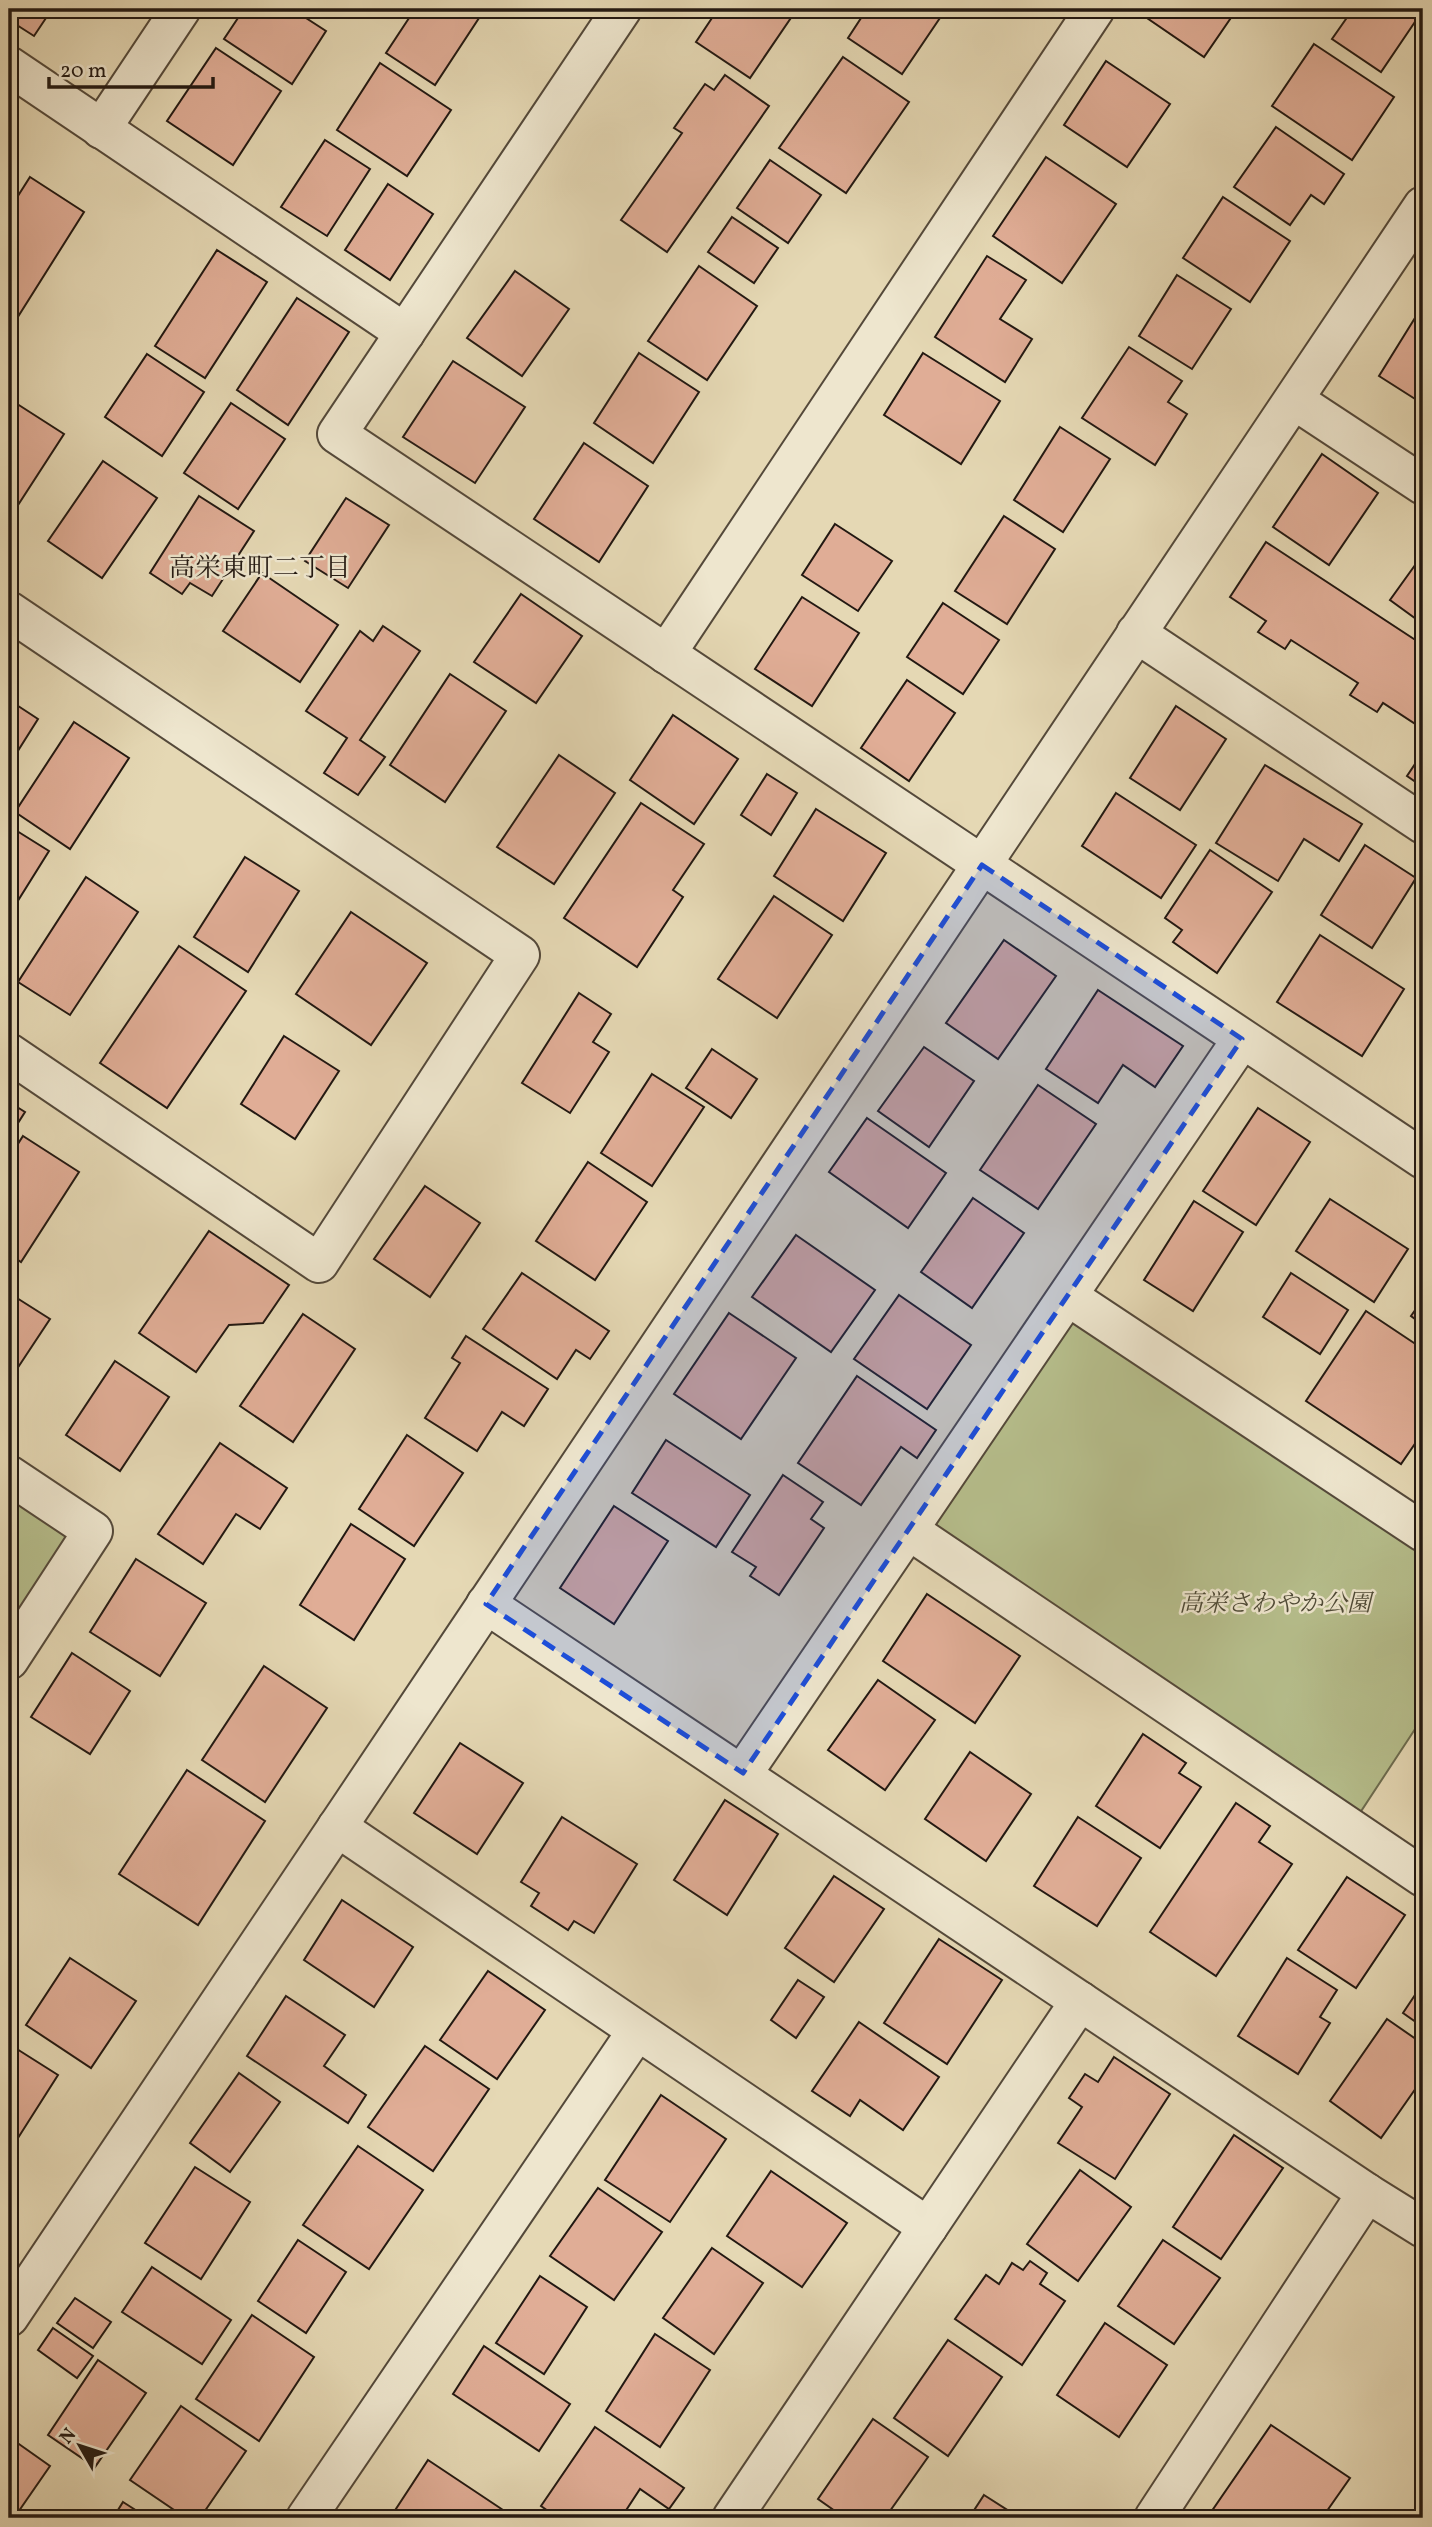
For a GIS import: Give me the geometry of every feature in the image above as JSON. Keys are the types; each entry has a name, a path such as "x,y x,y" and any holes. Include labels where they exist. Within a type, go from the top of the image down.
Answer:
{"street":[{"path":"101,129 181,9"},
{"path":"622,9 337,434 1423,1159"},
{"path":"666,654 1095,9"},
{"path":"9,66 405,333"},
{"path":"9,2317 1423,206"},
{"path":"1294,400 1423,485"},
{"path":"9,611 520,955 318,1263 9,1053"},
{"path":"1136,633 1423,824"},
{"path":"743,1773 1242,1039"},
{"path":"1069,1297 1423,1532"},
{"path":"9,1475 93,1531 9,1660"},
{"path":"910,1531 1423,1877"},
{"path":"486,1604 1423,2228"},
{"path":"337,1827 928,2227"},
{"path":"732,2518 1080,2001"},
{"path":"306,2518 637,2031"},
{"path":"1154,2518 1367,2193"}],"highlighted area":[{"path":"982,865 1242,1039 743,1773 486,1604"}],"green space":[{"name":"高栄さわやか公園","path":"1069,1297 1423,1532 1423,1717 1350,1828 910,1531"},
{"path":"9,1475 93,1531 9,1660"}],"building":[{"path":"9,9 52,9 34,36 9,20"},
{"path":"244,9 292,9 326,31 292,84 224,39"},
{"path":"415,9 465,9 479,18 435,85 386,53"},
{"path":"718,9 797,9 750,78 696,42"},
{"path":"867,9 946,9 902,74 848,38"},
{"path":"1149,9 1237,9 1204,57 1144,16"},
{"path":"1353,9 1423,10 1381,72 1332,39"},
{"path":"1314,44 1394,97 1352,160 1272,106"},
{"path":"216,48 281,91 233,165 167,121"},
{"path":"843,57 909,102 846,193 779,148"},
{"path":"1106,61 1170,104 1127,167 1064,125"},
{"path":"380,63 451,110 407,176 337,130"},
{"path":"725,75 769,106 667,252 621,220 682,133 674,128 705,84 714,90"},
{"path":"1276,127 1344,174 1324,204 1311,195 1290,225 1234,187"},
{"path":"325,140 370,169 327,236 281,207"},
{"path":"1046,157 1116,204 1062,283 993,236"},
{"path":"770,160 821,195 788,243 737,208"},
{"path":"30,177 84,212 9,331 9,210"},
{"path":"388,184 433,214 390,280 345,250"},
{"path":"1223,197 1290,241 1250,302 1183,258"},
{"path":"732,217 778,248 754,283 708,252"},
{"path":"217,250 267,282 205,378 155,346"},
{"path":"987,256 1026,280 1000,319 1032,339 1005,382 935,337"},
{"path":"699,266 757,306 707,380 648,341"},
{"path":"515,271 569,309 522,376 467,338"},
{"path":"1177,275 1231,309 1192,369 1139,336"},
{"path":"297,298 349,332 288,425 237,390"},
{"path":"1423,305 1423,404 1379,376"},
{"path":"1129,347 1182,381 1168,402 1187,414 1155,465 1082,418"},
{"path":"639,353 699,392 653,463 594,423"},
{"path":"923,353 1000,401 961,464 884,415"},
{"path":"147,354 204,392 162,456 105,417"},
{"path":"453,361 525,407 475,483 403,437"},
{"path":"11,400 64,434 9,519 9,404"},
{"path":"231,403 285,439 238,509 184,473"},
{"path":"1060,427 1110,459 1063,532 1014,500"},
{"path":"584,443 648,486 599,562 534,519"},
{"path":"1322,454 1378,493 1329,565 1273,527"},
{"path":"103,461 157,498 102,578 48,541"},
{"path":"199,496 254,531 212,596 190,583 182,594 150,573"},
{"path":"346,498 389,525 348,588 305,561"},
{"path":"1004,516 1055,549 1007,624 955,591"},
{"path":"835,524 892,561 858,611 802,575"},
{"path":"1266,542 1423,645 1423,722 1420,727 1383,703 1377,712 1350,695 1358,683 1291,640 1285,649 1258,632 1266,621 1230,597"},
{"path":"1423,554 1423,624 1390,600"},
{"path":"262,573 338,625 300,682 223,631"},
{"path":"521,594 582,636 536,703 474,662"},
{"path":"802,597 859,633 812,706 755,669"},
{"path":"943,603 999,640 963,694 907,657"},
{"path":"383,626 420,651 360,740 385,757 358,795 324,773 347,738 306,711 360,631 373,641"},
{"path":"450,674 506,711 445,802 390,765"},
{"path":"907,680 955,713 909,781 861,748"},
{"path":"9,700 38,719 9,765"},
{"path":"1176,706 1226,739 1180,810 1130,778"},
{"path":"673,715 738,759 694,824 630,780"},
{"path":"74,722 129,758 70,849 15,812"},
{"path":"1423,752 1423,787 1407,776"},
{"path":"559,755 615,793 554,884 497,847"},
{"path":"1265,765 1362,824 1339,861 1304,839 1278,881 1216,843"},
{"path":"767,774 797,793 771,835 741,815"},
{"path":"1116,793 1196,845 1161,898 1082,846"},
{"path":"641,803 704,844 673,890 683,897 637,967 564,918"},
{"path":"816,809 886,853 843,921 774,876"},
{"path":"9,826 49,851 9,915"},
{"path":"1365,845 1416,878 1372,948 1321,915"},
{"path":"1210,850 1272,892 1217,973 1173,942 1182,930 1165,918"},
{"path":"245,857 299,891 248,972 194,937"},
{"path":"86,877 138,912 70,1015 18,982"},
{"path":"774,896 832,935 777,1018 718,979"},
{"path":"351,912 427,963 371,1045 296,994"},
{"path":"1320,935 1404,989 1362,1056 1277,1002"},
{"path":"1004,940 1056,976 998,1059 946,1023"},
{"path":"179,946 246,991 167,1108 100,1063"},
{"path":"1098,990 1183,1046 1155,1087 1123,1065 1098,1103 1046,1069"},
{"path":"579,993 611,1014 593,1042 609,1052 570,1113 522,1083"},
{"path":"284,1036 339,1071 295,1139 241,1104"},
{"path":"924,1047 974,1081 929,1147 878,1111"},
{"path":"712,1049 757,1079 731,1118 686,1088"},
{"path":"652,1074 704,1107 652,1186 601,1153"},
{"path":"1038,1085 1096,1124 1038,1209 980,1170"},
{"path":"9,1102 25,1112 9,1137"},
{"path":"1258,1108 1310,1142 1256,1225 1203,1191"},
{"path":"867,1118 946,1173 908,1228 829,1172"},
{"path":"23,1136 79,1172 21,1262 9,1254 9,1158"},
{"path":"588,1162 647,1202 595,1280 536,1241"},
{"path":"425,1186 480,1223 430,1297 374,1259"},
{"path":"973,1198 1024,1233 972,1308 921,1272"},
{"path":"1330,1199 1408,1249 1374,1302 1296,1251"},
{"path":"1194,1201 1243,1232 1193,1311 1144,1280"},
{"path":"209,1231 289,1285 263,1323 229,1325 196,1372 139,1333"},
{"path":"796,1235 875,1290 831,1352 752,1297"},
{"path":"522,1273 609,1331 590,1359 576,1350 557,1379 483,1329"},
{"path":"1291,1273 1348,1310 1320,1354 1263,1317"},
{"path":"9,1293 50,1319 9,1381"},
{"path":"899,1295 971,1345 927,1409 854,1359"},
{"path":"1423,1299 1423,1325 1411,1316"},
{"path":"1366,1311 1423,1349 1423,1432 1401,1464 1306,1401"},
{"path":"729,1313 796,1358 741,1439 674,1394"},
{"path":"303,1314 355,1349 293,1442 240,1406"},
{"path":"466,1336 548,1389 524,1426 502,1412 477,1451 425,1418 460,1363 452,1358"},
{"path":"115,1361 169,1397 120,1471 66,1435"},
{"path":"857,1376 936,1430 917,1458 901,1447 861,1505 798,1463"},
{"path":"407,1435 463,1473 414,1546 359,1509"},
{"path":"666,1440 750,1495 716,1547 632,1493"},
{"path":"220,1443 287,1488 260,1529 236,1514 203,1564 158,1534"},
{"path":"783,1475 823,1502 811,1519 824,1528 779,1595 750,1576 756,1567 732,1552"},
{"path":"614,1506 668,1541 614,1624 560,1588"},
{"path":"351,1524 405,1559 354,1640 300,1605"},
{"path":"136,1559 206,1603 160,1676 90,1632"},
{"path":"927,1594 1020,1656 975,1723 883,1661"},
{"path":"72,1653 130,1691 90,1754 31,1717"},
{"path":"264,1666 327,1708 265,1802 202,1760"},
{"path":"878,1680 935,1720 885,1790 828,1750"},
{"path":"1143,1734 1186,1763 1179,1773 1201,1787 1160,1848 1096,1806"},
{"path":"460,1743 523,1783 477,1854 414,1813"},
{"path":"970,1752 1031,1794 986,1861 925,1819"},
{"path":"187,1770 265,1821 198,1925 119,1874"},
{"path":"725,1800 778,1834 727,1915 674,1880"},
{"path":"1236,1803 1270,1826 1259,1842 1292,1864 1216,1976 1150,1932"},
{"path":"562,1817 637,1864 594,1933 574,1921 568,1930 531,1906 539,1893 521,1882"},
{"path":"1078,1817 1141,1858 1097,1926 1034,1886"},
{"path":"834,1876 884,1909 834,1982 785,1948"},
{"path":"1347,1877 1405,1915 1356,1988 1298,1950"},
{"path":"342,1900 413,1947 374,2007 304,1960"},
{"path":"939,1939 1002,1980 947,2064 884,2023"},
{"path":"70,1958 136,2001 91,2068 26,2025"},
{"path":"1287,1958 1337,1990 1320,2017 1330,2023 1298,2074 1238,2036"},
{"path":"488,1971 545,2010 497,2079 440,2040"},
{"path":"798,1980 824,1997 796,2038 771,2020"},
{"path":"1423,1983 1423,2027 1403,2013"},
{"path":"286,1996 345,2035 324,2066 366,2095 348,2123 247,2056"},
{"path":"1387,2019 1423,2044 1423,2078 1381,2138 1330,2101"},
{"path":"859,2022 939,2077 903,2130 860,2100 850,2116 812,2091"},
{"path":"9,2044 58,2075 11,2149 9,2147"},
{"path":"425,2046 489,2089 433,2171 368,2127"},
{"path":"1114,2057 1170,2094 1115,2179 1058,2143 1082,2107 1069,2098 1085,2074 1098,2082"},
{"path":"239,2073 280,2102 230,2172 190,2143"},
{"path":"661,2095 726,2139 670,2222 605,2180"},
{"path":"1234,2135 1283,2168 1221,2259 1173,2227"},
{"path":"358,2146 423,2190 369,2269 303,2225"},
{"path":"195,2167 250,2202 201,2279 145,2243"},
{"path":"1080,2170 1131,2207 1078,2281 1027,2244"},
{"path":"771,2171 847,2223 802,2287 727,2236"},
{"path":"598,2188 662,2232 614,2300 550,2256"},
{"path":"298,2240 346,2272 306,2333 258,2301"},
{"path":"1163,2240 1220,2278 1174,2344 1118,2306"},
{"path":"712,2248 763,2283 714,2354 663,2318"},
{"path":"1030,2261 1047,2273 1040,2284 1065,2301 1022,2365 955,2319 986,2275 999,2284 1012,2263 1023,2270"},
{"path":"152,2267 231,2320 202,2364 122,2312"},
{"path":"540,2276 587,2307 544,2374 496,2343"},
{"path":"75,2298 111,2322 93,2348 57,2323"},
{"path":"252,2315 314,2357 259,2441 196,2399"},
{"path":"1105,2323 1167,2365 1119,2437 1057,2395"},
{"path":"53,2328 93,2356 77,2378 38,2350"},
{"path":"655,2334 710,2370 660,2447 606,2411"},
{"path":"948,2340 1002,2377 948,2456 894,2418"},
{"path":"484,2346 570,2404 539,2451 453,2394"},
{"path":"98,2360 146,2393 95,2467 48,2435"},
{"path":"181,2406 246,2451 200,2518 186,2518 130,2480"},
{"path":"873,2419 928,2457 885,2518 845,2518 818,2499"},
{"path":"1271,2425 1350,2478 1322,2518 1315,2518 1305,2511 1300,2518 1207,2518"},
{"path":"595,2427 684,2488 669,2509 640,2489 621,2518 558,2518 541,2506"},
{"path":"9,2437 50,2466 14,2518 9,2518"},
{"path":"428,2460 512,2516 390,2518"},
{"path":"984,2495 1020,2518 969,2518"},
{"path":"123,2502 148,2518 113,2518"}],"district":[{"name":"高栄東町二丁目","path":"260,569"}]}
